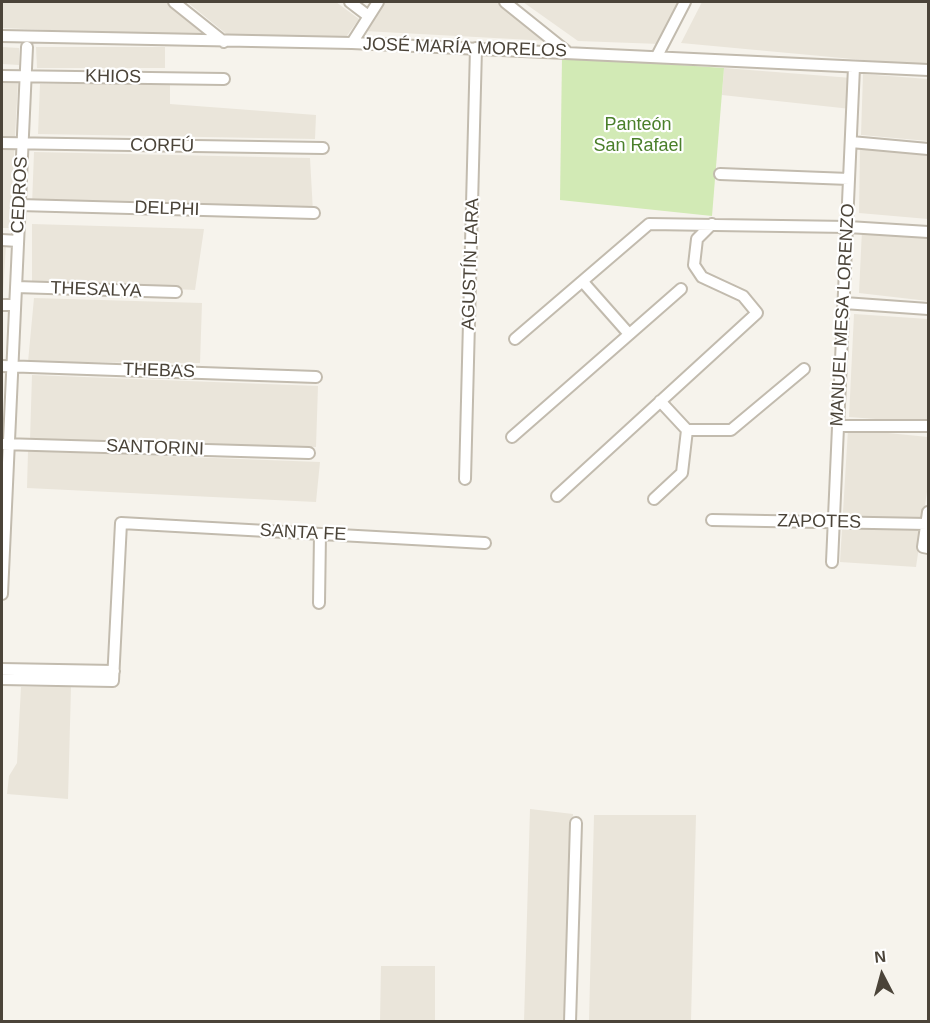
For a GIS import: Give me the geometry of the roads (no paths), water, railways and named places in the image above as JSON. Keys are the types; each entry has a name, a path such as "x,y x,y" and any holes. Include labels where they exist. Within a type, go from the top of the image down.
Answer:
{"street":[{"path":"174,2 224,42"},
{"path":"350,2 367,15"},
{"path":"352,43 367,15 378,2"},
{"path":"505,2 566,52"},
{"path":"657,56 685,2"},
{"name":"JOSÉ MARÍA MORELOS","path":"2,36 352,43 928,70"},
{"name":"CEDROS","path":"2,594 7,366 15,305 27,47"},
{"name":"AGUSTÍN LARA","path":"465,479 476,48"},
{"name":"MANUEL MESA LORENZO","path":"832,562 854,68"},
{"name":"KHIOS","path":"2,76 224,79"},
{"path":"851,142 928,149"},
{"name":"CORFÚ","path":"2,144 323,148"},
{"path":"720,174 849,179"},
{"name":"DELPHI","path":"20,205 314,213"},
{"path":"515,339 649,224 848,227 928,232"},
{"path":"557,496 757,313 743,296 702,277 694,265 693,251 697,239 712,224"},
{"path":"2,240 18,241"},
{"path":"583,282 629,334"},
{"name":"THESALYA","path":"16,287 176,292"},
{"path":"512,437 681,289"},
{"path":"844,303 928,309"},
{"path":"2,305 15,305"},
{"name":"THEBAS","path":"7,366 316,377"},
{"path":"660,401 687,430 731,430 804,369"},
{"path":"838,426 928,426"},
{"path":"654,499 682,473 687,430"},
{"name":"SANTORINI","path":"5,444 309,453"},
{"path":"926,548 928,512"},
{"name":"ZAPOTES","path":"712,520 927,524"},
{"name":"SANTA FE","path":"113,676 121,524 485,543"},
{"path":"320,534 320,603"},
{"path":"2,669 113,676"},
{"path":"2,679 113,676"},
{"path":"570,1022 576,823"}],"park label":[{"name":"Panteón San Rafael","path":"638,135"}]}
